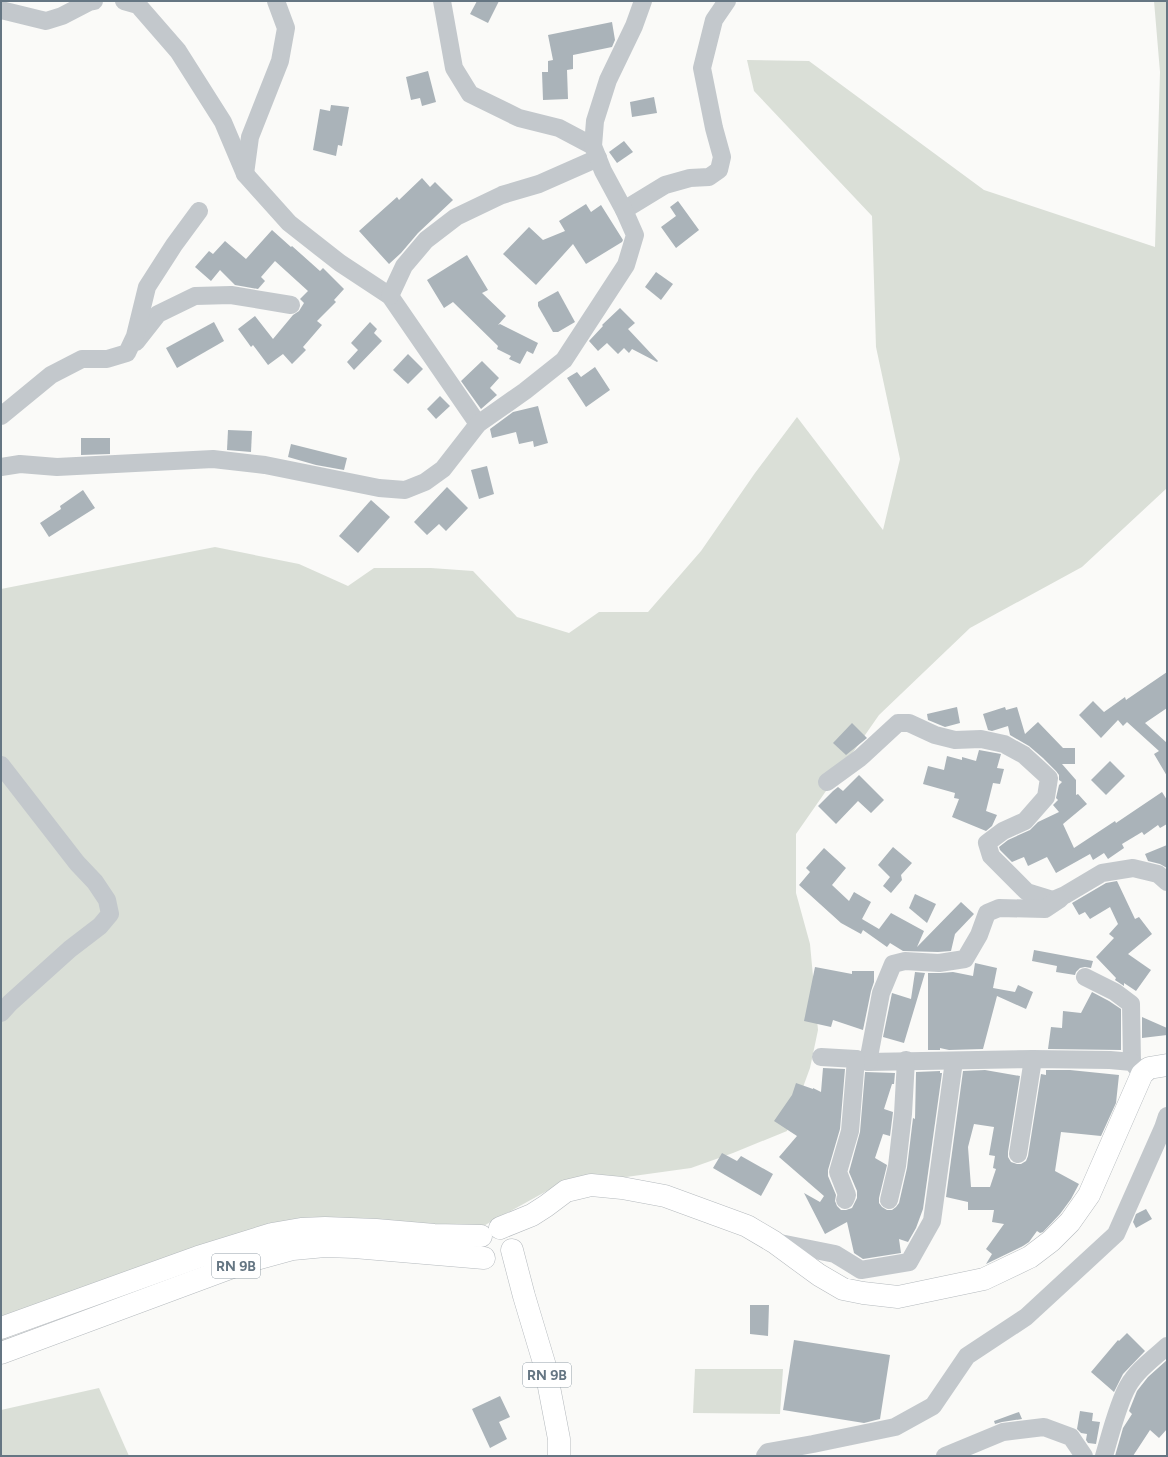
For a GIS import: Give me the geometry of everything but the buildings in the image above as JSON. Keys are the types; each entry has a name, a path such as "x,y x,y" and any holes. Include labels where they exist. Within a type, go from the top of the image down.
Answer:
{"main road":[{"path":"502,1240 506,1260 489,1260 478,1248 502,1240 566,1191 591,1185 622,1188 665,1196 747,1226 774,1242 819,1275 843,1289 863,1294 898,1297 984,1279 1030,1257 1051,1241 1070,1222 1089,1195 1137,1068 1167,1065"},
{"name":"RN 9B","path":"1,1328 198,1257 272,1234 301,1229 325,1228 376,1230 502,1240 524,1296 545,1366 559,1439 560,1456"},
{"name":"RN 9B","path":"1,1353 249,1261 293,1249 325,1246 354,1247 489,1260 524,1296"}],"street":[{"path":"1,10 46,21 62,16 89,2 94,1"},
{"path":"245,174 250,137 280,61 286,28 276,1"},
{"path":"442,1 454,68 470,94 519,118 559,128 596,152"},
{"path":"1,467 20,464 57,467 213,459 265,465 379,488 405,490 425,482 443,469 478,424 525,391 564,360 626,265 635,235 624,210 603,171 596,152 595,120 608,80 634,26 643,1"},
{"path":"624,210 665,185 690,178 709,177 719,170 722,157 714,128 702,68 714,20 727,1"},
{"path":"132,2 178,51 223,122 245,174 289,223 340,263 390,296 478,424"},
{"path":"390,296 404,266 426,240 456,216 502,195 540,184 596,152"},
{"path":"127,353 136,336 147,286 174,244 199,211"},
{"path":"1,416 51,375 82,359 107,359 127,353 158,314 195,296 231,295 291,305"},
{"path":"827,782 860,758 898,723 909,723 935,735 955,740 981,739 1004,744 1024,755 1049,778 1046,797 1025,821 1003,831 987,842 991,856 1027,892 1052,900 1065,895"},
{"path":"1,765 77,863 95,882 107,900 110,914 100,926 70,949 10,1003 1,1013"},
{"path":"845,1200 847,1195 838,1172 850,1132 862,1061 880,994 893,964 905,961 939,963 965,959 979,935 987,913 999,908 1045,909 1102,873 1133,868 1158,874 1167,882"},
{"path":"821,1057 862,1061 1033,1059 1110,1060 1137,1068 1131,1004 1115,992 1085,977"},
{"path":"1018,1154 1033,1059"},
{"path":"889,1200 898,1159 903,1114 906,1060"},
{"path":"774,1242 835,1254 861,1270 909,1262 932,1221 954,1061"},
{"path":"765,1456 768,1452 895,1427 934,1406 967,1356 1026,1318 1116,1234 1167,1116"},
{"path":"1104,1456 1122,1399 1128,1386 1135,1376 1167,1346"},
{"path":"945,1456 1003,1432 1044,1427 1070,1437 1084,1456"},
{"path":"792,1448 812,1456"}],"shaded area":[{"path":"1154,1 1167,1 1167,488 1082,567 970,628 879,715 796,834 796,893 810,944 818,1030 810,1068 787,1131 691,1168 554,1187 451,1244 131,1275 1,1341 1,589 215,547 299,564 348,586 374,568 431,568 473,571 517,617 569,633 599,612 648,612 701,551 755,473 797,417 883,530 900,459 876,347 872,216 754,91 747,60 809,61 984,190 1155,247 1160,72"},
{"path":"695,1369 783,1369 780,1414 693,1413"},
{"path":"99,1388 129,1456 1,1456 1,1410"}]}
